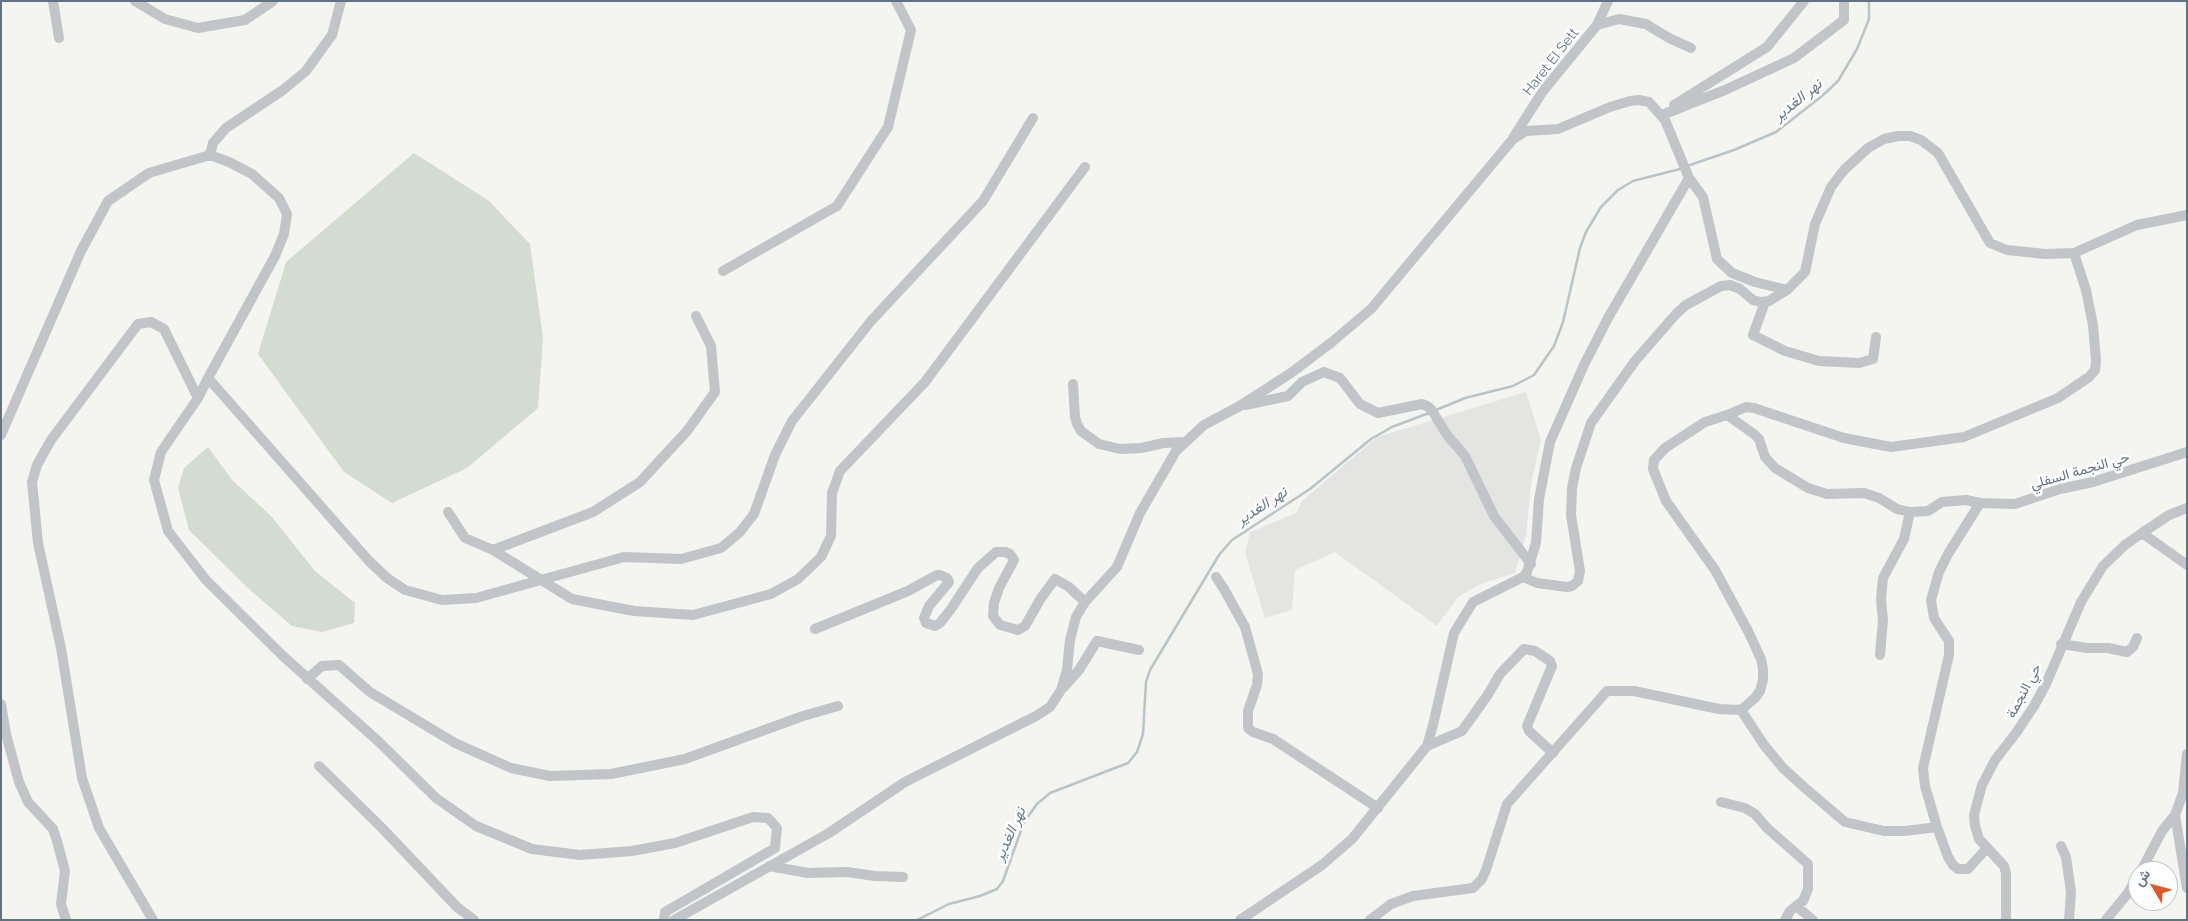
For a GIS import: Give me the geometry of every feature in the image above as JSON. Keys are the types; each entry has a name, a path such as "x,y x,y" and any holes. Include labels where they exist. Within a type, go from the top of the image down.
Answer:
{"street":[{"path":"53,1 59,38"},
{"path":"135,1 165,19 198,28 245,20 273,1"},
{"path":"210,155 212,143 226,128 283,90 306,71 332,35 341,1"},
{"path":"723,271 836,206 888,127 911,30 896,1"},
{"name":"Haret EI Sett","path":"1238,407 1298,368 1371,309 1513,139 1543,91 1597,25 1608,1"},
{"path":"1665,113 1671,107 1742,64 1767,46 1804,1"},
{"path":"1665,113 1725,90 1794,58 1844,20 1844,1"},
{"path":"1597,25 1619,19 1646,24 1668,38 1691,48"},
{"path":"1513,139 1526,132 1558,129 1610,107 1639,100 1649,102 1665,113 1690,178 1703,197 1709,218 1712,247 1716,259 1732,273 1745,279 1787,290"},
{"path":"208,378 369,561 387,578 405,590 442,600 476,598 624,557 681,559 721,548 739,533 754,514 775,455 792,421 871,321 983,201 1033,118"},
{"path":"1523,577 1537,583 1566,587 1572,586 1578,581 1580,571 1571,515 1572,488 1576,468 1591,423 1635,361 1676,314 1696,299 1721,286 1730,285 1740,289 1753,300 1765,302 1787,290 1805,272 1814,224 1831,187 1844,170 1868,148 1884,139 1910,136 1921,140 1938,153 1990,243 2007,250 2022,253 2074,253 2136,225 2187,215"},
{"path":"1,434 81,251 108,201 149,174 210,155 252,174 279,198 287,214 284,234 275,256 198,398 161,452 154,480 168,531 206,580 307,679 378,741 436,798 476,826 532,848 580,855 632,851 675,843 753,817 768,818 777,828 775,848 665,912 664,920"},
{"path":"448,512 465,538 493,550 572,599 634,611 693,615 771,594 798,579 821,558 831,536 832,493 840,471 925,382 1085,167"},
{"path":"1240,920 1322,865 1352,839 1427,746 1454,633 1466,610 1478,598 1523,577 1531,564 1536,543 1540,491 1550,442 1584,365 1608,318 1690,178"},
{"path":"1370,920 1391,904 1413,896 1473,888 1482,879 1486,870 1507,804 1603,694 1613,690 1634,691 1719,708 1741,710 1760,691 1764,669 1761,659 1715,570 1670,506 1653,470 1654,460 1664,448 1705,422 1746,407 1844,438 1891,448 1964,437 2058,398 2089,377 2095,370 2096,361 2086,290 2074,253"},
{"path":"1765,302 1753,335 1785,351 1819,361 1859,363 1873,360 1876,337"},
{"path":"493,550 593,512 640,482 687,432 715,392 711,346 696,316"},
{"path":"153,920 99,828 82,778 71,720 62,648 38,543 32,482 38,465 51,440 138,324 151,322 164,329 198,398"},
{"path":"1061,690 1067,670 1070,640 1076,617 1085,602 1117,567 1140,513 1176,451 1204,425 1238,407 1288,396 1302,382 1324,372 1340,378 1360,404 1378,413 1422,404 1434,413 1447,435 1466,456 1494,516 1531,564"},
{"path":"1074,384 1077,424 1081,430 1099,444 1120,449 1134,449 1164,442 1184,442"},
{"path":"1727,414 1754,434 1765,457 1775,468 1808,488 1827,494 1864,493 1879,498 1896,509 1910,512 1904,539 1882,578 1883,620 1880,655"},
{"name":"حي النجمة السفلي","path":"1910,512 1928,511 1942,502 1966,500 1980,503 2015,504 2060,488 2093,482 2187,452"},
{"path":"1980,503 1948,554 1939,572 1931,600 1934,618 1949,641 1947,668 1923,768 1925,786 1937,827 1948,857 1953,865 1965,871 1987,848"},
{"name":"حي النجمة","path":"2006,920 2006,874 2000,860 1979,839 1974,815 1982,785 1995,760 2034,706 2046,684 2061,644 2081,602 2102,566 2142,533 2169,515 2187,508"},
{"path":"2142,533 2187,565"},
{"path":"816,629 908,591 940,574 947,578 948,582 929,606 924,618 926,623 935,626 946,616 978,568 996,552 1010,554 1014,560 999,588 994,603 993,616 1000,625 1018,630 1025,626 1041,598 1055,579 1069,587 1085,602"},
{"path":"1216,578 1245,627 1258,674 1257,685 1248,711 1248,728 1253,732 1273,739 1378,808"},
{"path":"2061,644 2087,648 2108,648 2127,652 2133,647 2137,638"},
{"path":"674,920 829,833 905,782 1036,716 1050,707 1061,690 1079,670 1097,641 1139,650"},
{"path":"1427,746 1462,731 1500,674 1524,649 1535,651 1550,661 1552,666 1527,726 1529,731 1553,753"},
{"path":"307,679 322,666 339,664 370,692 456,743 510,768 550,776 611,774 685,759 803,716 838,706"},
{"path":"1,704 6,734 19,782 28,802 52,829 57,841 64,871 61,904 66,920"},
{"path":"1741,710 1764,745 1783,768 1845,822 1884,831 1905,831 1937,827"},
{"path":"2146,861 2162,831 2175,815 2183,793 2187,754"},
{"path":"319,766 382,828 457,907 474,920"},
{"path":"1721,802 1745,808 1755,814 1767,828 1808,864 1808,889 1803,901 1790,911 1785,920"},
{"path":"2175,815 2187,888"},
{"path":"2061,846 2066,857 2071,892 2069,920"},
{"path":"770,866 808,874 847,872 903,877"},
{"path":"2106,920 2128,893"},
{"path":"1796,906 1813,920"}],"shaded area":[{"path":"414,153 489,201 530,244 543,338 538,408 467,468 392,503 344,472 258,354 286,262"},
{"path":"1526,392 1541,440 1531,484 1526,535 1515,573 1478,585 1457,598 1437,626 1335,552 1295,570 1292,610 1265,618 1245,553 1250,532 1296,513 1302,501 1377,437"},
{"path":"208,447 232,480 271,516 315,571 355,603 354,623 322,632 292,626 250,590 189,530 178,488 184,468"}],"waterway":[{"name":"نهر الغدير","path":"1690,165 1734,150 1776,132 1822,96 1838,81 1857,49 1869,19 1869,1"},
{"name":"نهر الغدير","path":"1436,410 1465,398 1513,386 1534,375 1554,346 1563,322 1580,248 1586,232 1601,207 1618,190 1633,181 1680,169"},
{"name":"نهر الغدير","path":"917,920 949,904 980,896 997,889 1003,881 1024,822 1037,804 1050,793 1128,763 1137,752 1143,734 1146,682 1150,670 1219,555 1232,540 1310,489 1371,439 1392,427 1429,413"}]}
